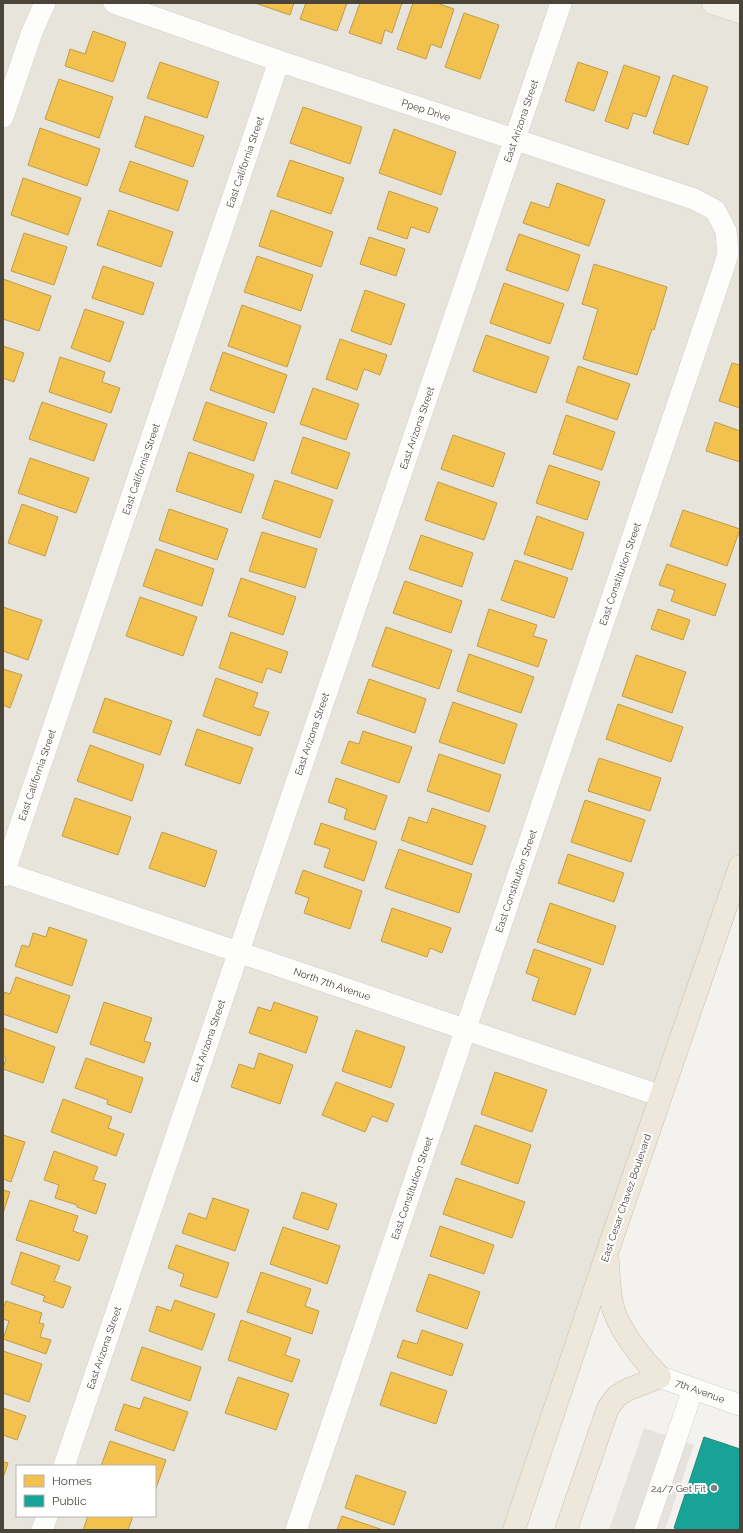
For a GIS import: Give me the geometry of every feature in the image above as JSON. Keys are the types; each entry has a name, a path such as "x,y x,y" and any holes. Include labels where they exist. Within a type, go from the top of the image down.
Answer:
{"highway":[{"name":"East Cesar Chavez Boulevard","path":"514,1530 607,1253 740,866"},
{"path":"566,1530 608,1408 617,1396 623,1392 660,1377 639,1354 614,1312 609,1288 607,1253"}],"main road":[{"path":"713,3 740,12"}],"street":[{"path":"3,117 32,32 45,3"},
{"name":"Ppep Drive","path":"114,3 279,61 694,199 715,210 726,231"},
{"name":"East Arizona Street","path":"64,1465 561,3"},
{"name":"East California Street","path":"3,874 279,61"},
{"name":"East Constitution Street","path":"296,1530 724,267 728,253 726,231"},
{"name":"North 7th Avenue","path":"3,874 238,952 661,1096"},
{"name":"7th Avenue","path":"660,1377 740,1406"},
{"path":"645,1530 693,1389"},
{"path":"42,1530 47,1517"}],"shaded area":[{"path":"3,3 716,3 740,11 740,878 519,1530 3,1530"},
{"path":"644,1428 694,1445 665,1530 609,1530"}],"building: Homes":[{"path":"255,3 294,3 290,15"},
{"path":"306,3 347,3 337,31 300,19"},
{"path":"360,3 402,3 392,33 385,30 381,44 349,33"},
{"path":"413,3 437,3 454,9 441,48 431,44 426,59 397,49"},
{"path":"464,13 499,25 480,79 445,67"},
{"path":"93,31 126,43 113,82 65,66 70,49 85,54"},
{"path":"160,62 219,82 207,118 147,98"},
{"path":"578,62 608,72 594,111 565,101"},
{"path":"624,65 660,77 646,117 633,113 628,129 605,121"},
{"path":"673,75 708,87 688,145 653,133"},
{"path":"59,79 113,97 99,138 45,119"},
{"path":"303,107 362,127 350,164 290,143"},
{"path":"145,116 204,136 193,167 135,147"},
{"path":"40,128 100,149 87,186 28,165"},
{"path":"394,129 456,152 441,195 379,173"},
{"path":"290,160 344,178 331,214 277,196"},
{"path":"130,161 188,181 178,211 119,191"},
{"path":"23,178 81,198 68,235 11,215"},
{"path":"557,183 605,200 589,246 523,223 531,202 549,208"},
{"path":"389,191 438,208 429,233 411,227 407,239 377,229"},
{"path":"109,210 173,232 161,267 97,245"},
{"path":"271,210 333,232 321,267 259,246"},
{"path":"24,233 67,247 54,285 11,271"},
{"path":"519,234 580,255 568,291 506,270"},
{"path":"369,237 405,249 396,276 360,264"},
{"path":"257,256 313,275 301,311 244,292"},
{"path":"594,264 667,287 654,330 652,329 637,375 583,359 598,309 582,304"},
{"path":"103,266 154,283 143,315 92,298"},
{"path":"3,279 51,296 39,331 3,319"},
{"path":"504,283 564,304 550,344 490,323"},
{"path":"365,290 405,304 391,345 351,331"},
{"path":"242,305 301,326 287,367 228,346"},
{"path":"85,309 124,322 110,362 71,348"},
{"path":"486,335 549,357 536,393 473,371"},
{"path":"340,339 387,355 380,375 364,369 357,390 326,379"},
{"path":"3,346 24,353 14,382 3,378"},
{"path":"223,352 287,375 274,413 210,390"},
{"path":"60,357 105,372 102,382 120,388 111,413 49,392"},
{"path":"732,363 740,365 740,408 719,401"},
{"path":"578,366 630,384 617,420 566,402"},
{"path":"313,388 359,404 346,440 300,424"},
{"path":"42,402 107,424 94,461 29,439"},
{"path":"206,402 267,423 254,461 193,440"},
{"path":"566,415 615,432 602,470 553,454"},
{"path":"715,422 740,431 740,462 706,451"},
{"path":"453,435 505,453 493,487 441,469"},
{"path":"303,437 350,453 337,489 291,473"},
{"path":"189,452 254,475 241,513 176,491"},
{"path":"30,458 89,478 76,513 18,493"},
{"path":"549,465 600,482 587,520 536,503"},
{"path":"275,480 333,500 320,538 262,518"},
{"path":"438,482 497,503 484,540 425,520"},
{"path":"22,504 58,517 45,556 8,543"},
{"path":"169,509 228,529 217,560 159,540"},
{"path":"683,510 740,529 727,566 670,546"},
{"path":"537,516 584,533 572,570 524,554"},
{"path":"262,532 317,549 305,588 249,571"},
{"path":"421,535 473,553 462,587 409,569"},
{"path":"156,549 214,569 202,606 143,586"},
{"path":"515,560 568,578 554,618 501,600"},
{"path":"667,564 726,584 715,616 671,601 675,590 659,585"},
{"path":"241,578 296,597 283,635 228,616"},
{"path":"405,581 462,601 451,633 393,613"},
{"path":"140,597 197,617 183,656 126,636"},
{"path":"3,607 42,620 28,660 3,651"},
{"path":"489,609 537,625 533,636 547,640 538,667 477,646"},
{"path":"658,609 690,620 683,640 651,629"},
{"path":"386,627 452,650 439,689 372,666"},
{"path":"231,632 288,652 281,673 267,668 262,683 219,668"},
{"path":"469,654 534,677 521,713 457,691"},
{"path":"636,655 686,672 672,713 622,696"},
{"path":"3,669 22,675 10,708 3,705"},
{"path":"216,678 258,693 253,707 269,712 260,736 203,716"},
{"path":"369,679 426,699 415,733 357,713"},
{"path":"105,698 172,721 160,755 93,732"},
{"path":"453,702 517,724 504,764 439,742"},
{"path":"618,704 683,727 671,762 606,739"},
{"path":"197,729 253,748 240,784 185,765"},
{"path":"363,731 412,747 399,783 341,763 349,741 359,744"},
{"path":"90,745 144,765 132,801 77,781"},
{"path":"439,754 501,775 489,812 427,791"},
{"path":"599,758 661,778 650,811 588,791"},
{"path":"336,778 387,796 375,830 344,819 347,809 328,802"},
{"path":"75,798 131,817 118,855 62,836"},
{"path":"585,800 645,820 631,862 571,842"},
{"path":"432,808 486,826 472,865 401,840 409,817 427,823"},
{"path":"321,823 377,842 364,881 324,867 330,849 314,844"},
{"path":"162,832 217,851 205,887 149,868"},
{"path":"399,849 472,874 459,913 385,888"},
{"path":"568,854 624,873 614,902 558,883"},
{"path":"303,870 362,891 350,929 304,913 309,898 295,893"},
{"path":"550,903 616,926 603,965 537,942"},
{"path":"392,908 451,928 442,953 430,948 427,957 381,941"},
{"path":"49,927 87,940 72,986 15,966 22,945 29,947 33,933 46,937"},
{"path":"534,949 591,969 575,1015 532,1000 539,978 526,973"},
{"path":"16,977 70,996 57,1033 3,1014 4,992 10,994"},
{"path":"104,1002 152,1018 144,1041 151,1043 144,1063 90,1044"},
{"path":"274,1002 318,1017 306,1053 249,1033 258,1007 271,1011"},
{"path":"3,1028 55,1047 43,1083 3,1069 6,1058 3,1056"},
{"path":"356,1030 405,1047 391,1088 342,1071"},
{"path":"259,1053 293,1065 280,1104 231,1087 239,1064 254,1069"},
{"path":"86,1058 143,1078 131,1113 107,1104 108,1100 75,1088"},
{"path":"495,1072 547,1090 532,1132 481,1114"},
{"path":"336,1082 394,1104 387,1122 372,1116 365,1132 322,1115"},
{"path":"63,1099 112,1117 108,1128 124,1134 116,1156 51,1132"},
{"path":"475,1125 531,1145 518,1184 461,1164"},
{"path":"3,1135 25,1142 11,1182 3,1179"},
{"path":"54,1151 98,1167 93,1180 106,1184 96,1214 77,1207 77,1205 55,1198 59,1185 44,1180"},
{"path":"456,1178 525,1202 512,1238 443,1214"},
{"path":"3,1190 10,1192 3,1213"},
{"path":"302,1192 337,1204 328,1230 293,1218"},
{"path":"213,1198 249,1210 235,1251 182,1233 189,1213 206,1219"},
{"path":"30,1200 78,1216 73,1231 88,1236 79,1261 16,1240"},
{"path":"440,1226 494,1245 484,1274 430,1256"},
{"path":"283,1227 340,1246 327,1284 270,1264"},
{"path":"176,1245 229,1263 217,1298 180,1286 184,1274 168,1268"},
{"path":"21,1252 60,1266 54,1281 71,1287 63,1308 43,1301 45,1296 11,1284"},
{"path":"261,1272 311,1289 305,1306 319,1311 312,1334 247,1312"},
{"path":"429,1274 480,1292 467,1329 416,1311"},
{"path":"175,1300 215,1314 202,1350 149,1331 157,1306 171,1311"},
{"path":"6,1301 42,1313 39,1323 44,1324 40,1337 51,1340 46,1354 3,1339 9,1321 3,1319 3,1309"},
{"path":"241,1320 291,1338 285,1355 300,1360 292,1382 228,1360"},
{"path":"422,1330 463,1344 452,1376 397,1357 403,1340 417,1344"},
{"path":"142,1347 201,1367 190,1401 131,1380"},
{"path":"3,1351 42,1364 29,1402 3,1393"},
{"path":"391,1372 447,1391 436,1424 380,1405"},
{"path":"238,1377 289,1394 276,1430 225,1413"},
{"path":"144,1397 188,1412 174,1451 115,1430 124,1404 140,1409"},
{"path":"3,1408 26,1416 17,1440 3,1435"},
{"path":"110,1441 166,1460 156,1488 156,1465 101,1465"},
{"path":"3,1462 8,1463 3,1478"},
{"path":"356,1475 406,1492 394,1525 345,1508"},
{"path":"342,1516 383,1530 337,1530"},
{"path":"88,1517 133,1517 128,1530 83,1530"}],"building: Public":[{"name":"24/7 Get Fit","path":"704,1437 740,1449 740,1530 681,1530 674,1528"}],"place":[{"name":"24/7 Get Fit","path":"714,1488"}]}
